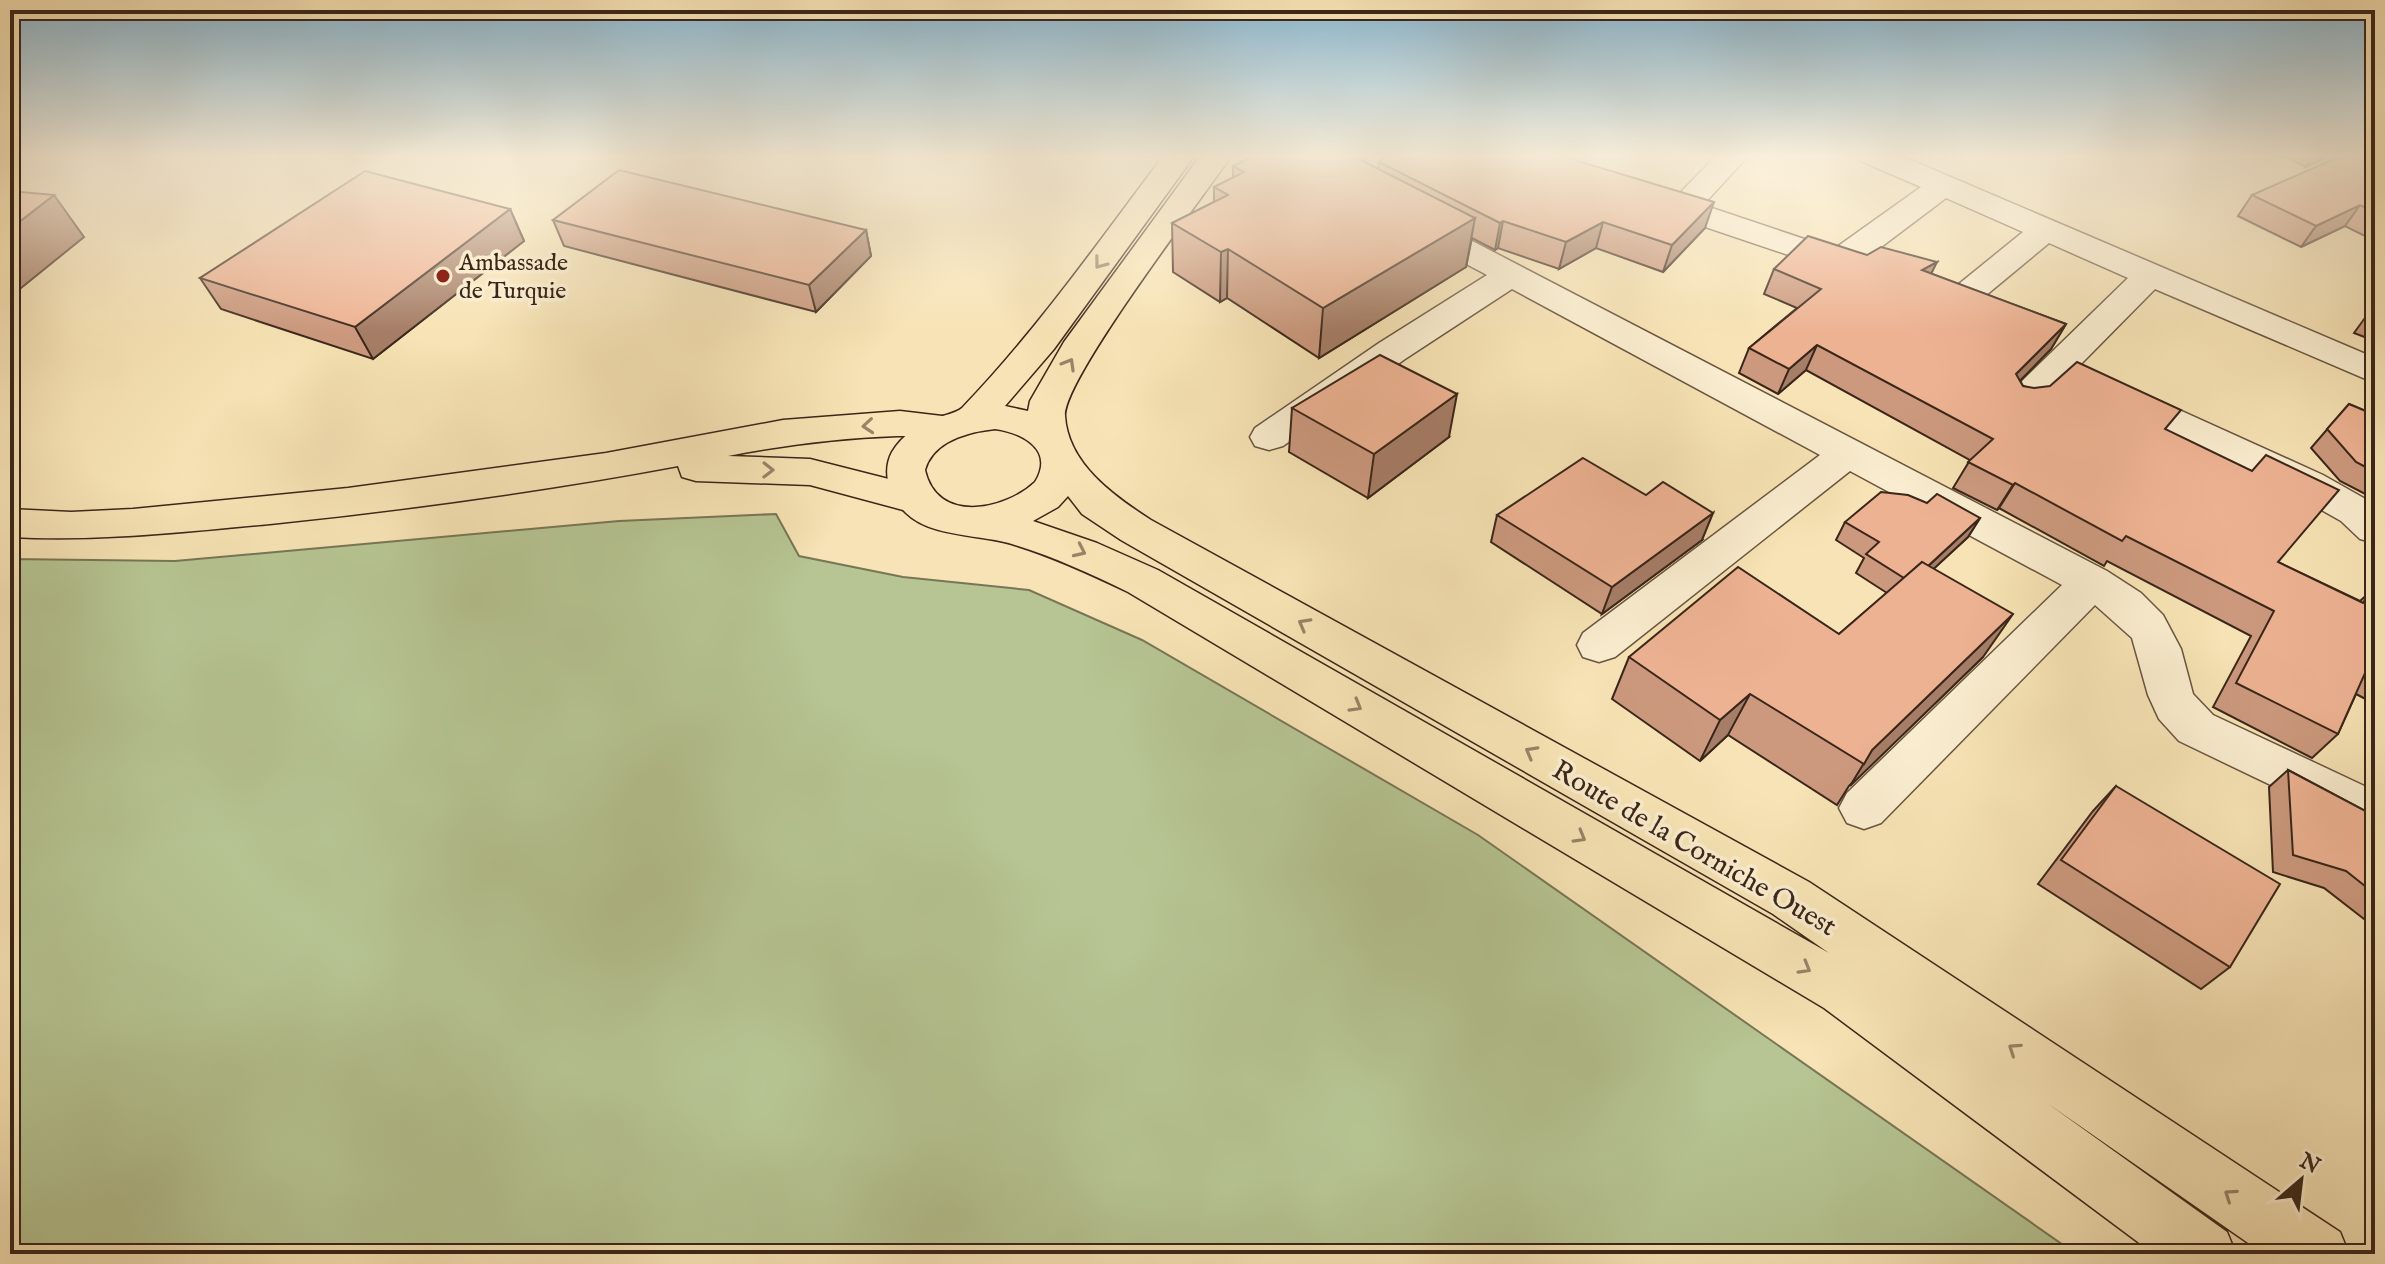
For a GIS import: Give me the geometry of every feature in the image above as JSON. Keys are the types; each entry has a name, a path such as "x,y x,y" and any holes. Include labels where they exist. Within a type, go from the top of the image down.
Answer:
{"main road":[{"path":"918,500 908,485 907,469 913,452 927,438 959,423 1041,341 1136,214"},
{"path":"606,466 810,472 918,500 934,511 955,519 979,521 1005,517 1028,508 1047,496 1058,480 1046,413 1049,401 1077,350 1175,214"},
{"path":"10,523 71,526 348,502 606,466 783,433 900,423 1015,419 1055,450"},
{"name":"Route de la Corniche Ouest","path":"1055,450 1096,504 1136,530 1791,898 2318,1254"},
{"name":"Route de la Corniche Ouest","path":"979,521 1033,533 1067,545 1143,581 1843,990 2205,1254"}],"street":[{"path":"1396,214 1509,276 1850,451 2092,582 2133,610 2152,634 2172,703 2179,714 2196,728 2375,814"},
{"path":"1704,214 1833,260 1848,256 1905,214"},
{"path":"2008,214 2375,372"},
{"path":"1961,299 2045,230"},
{"path":"2023,401 2150,275"},
{"path":"1269,437 1392,351 1509,276"},
{"path":"2056,368 2309,485 2355,511 2374,526"},
{"path":"1599,645 1850,451"},
{"path":"1864,808 2092,582"}],"green space":[{"path":"776,514 799,556 903,577 1029,590 1142,640 1478,835 2076,1254 10,1254 10,559 175,561 619,521"}],"building":[{"path":"10,214 29,214 10,229"},
{"path":"299,214 503,214 355,327 200,278"},
{"path":"561,214 800,214 866,230 809,285 553,220"},
{"path":"1190,214 1467,214 1475,218 1323,308 1228,249 1221,252 1172,223"},
{"path":"1482,214 1702,214 1672,245 1603,222 1566,242 1503,221 1500,223"},
{"path":"2291,214 2341,214 2316,226"},
{"path":"1808,236 1867,255 1881,247 1937,262 1922,270 2066,324 2016,374 2023,386 2050,386 2077,362 2181,410 2165,429 2252,471 2266,455 2339,490 2278,562 2363,603 2371,591 2375,593 2375,667 2369,664 2338,734 2236,683 2274,611 2126,536 2122,541 2015,483 2013,485 1968,462 1993,439 1817,345 1789,369 1749,348 1821,289 1774,269"},
{"path":"1380,355 1457,394 1374,454 1292,408"},
{"path":"2349,404 2375,415 2375,472 2356,462 2327,429"},
{"path":"1583,458 1646,495 1663,482 1713,513 1612,587 1497,515"},
{"path":"1881,492 1908,495 1927,503 1937,494 1980,518 1928,566 1922,562 1904,578 1866,554 1879,542 1845,522"},
{"path":"1922,562 2013,614 1872,750 1864,764 1750,694 1720,720 1629,657 1738,567 1839,634"},
{"path":"2288,770 2375,816 2375,894 2346,871 2293,855"},
{"path":"2116,786 2280,884 2230,967 2061,860"}],"place":[{"name":"Ambassade de Turquie","path":"443,276"}]}
